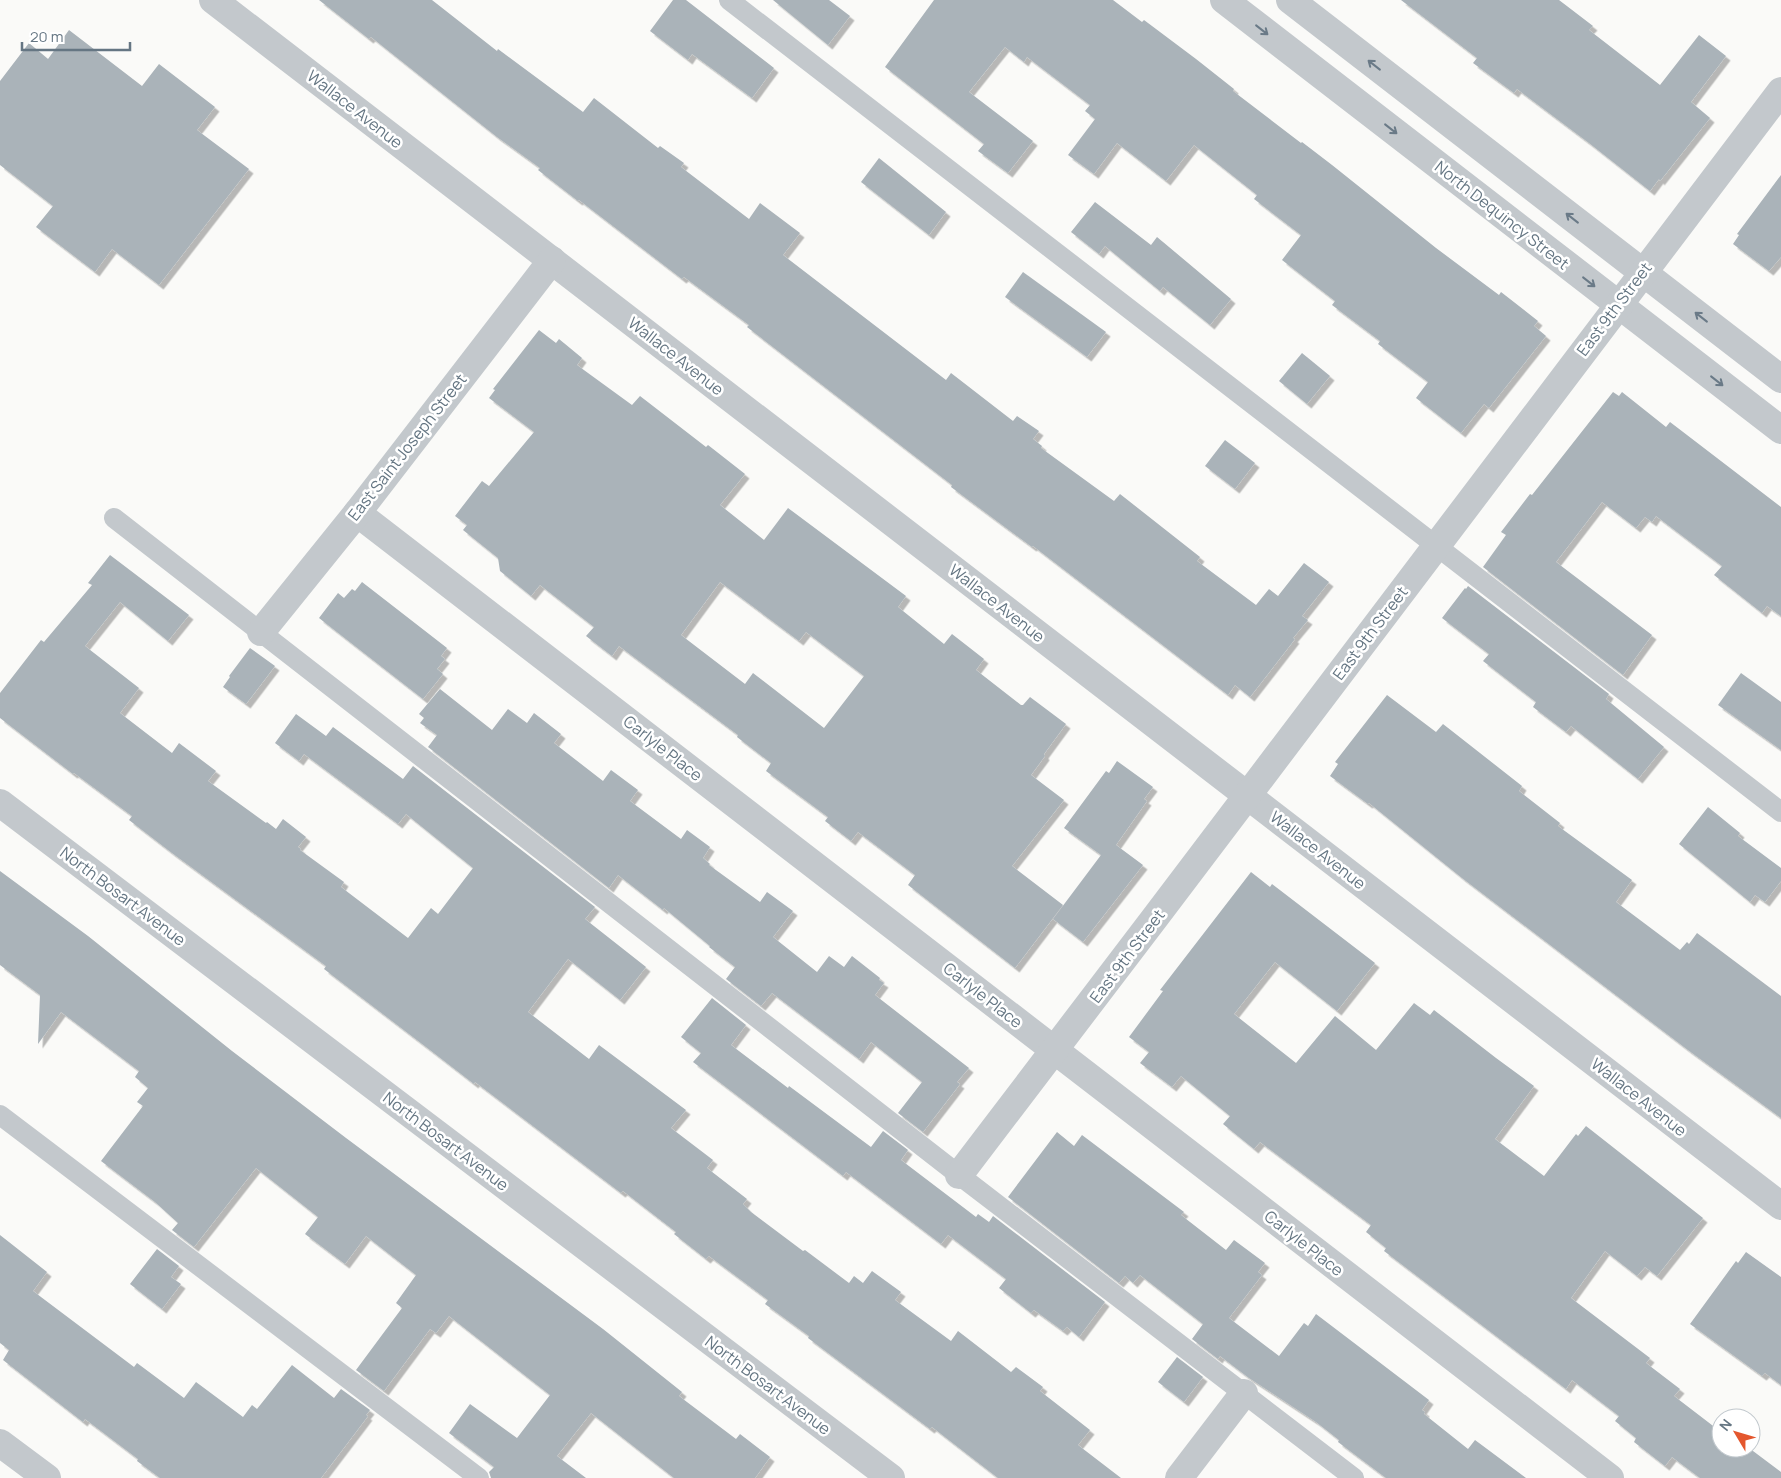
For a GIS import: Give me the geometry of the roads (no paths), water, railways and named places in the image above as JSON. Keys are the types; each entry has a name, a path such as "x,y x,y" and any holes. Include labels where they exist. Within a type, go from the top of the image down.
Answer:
{"street":[{"name":"Wallace Avenue","path":"213,0 1781,1206"},
{"name":"North Dequincy Street","path":"1224,0 1781,430"},
{"path":"1290,0 1781,379"},
{"name":"East 9th Street","path":"960,1175 1248,796 1617,304 1781,91"},
{"name":"East Saint Joseph Street","path":"261,632 357,513 552,260"},
{"name":"Carlyle Place","path":"357,513 1610,1478"},
{"name":"North Bosart Avenue","path":"0,804 891,1478"},
{"path":"1179,1478 1244,1393"},
{"path":"0,1442 47,1478"}],"lane":[{"path":"729,0 1781,812"},
{"path":"114,518 960,1175 1354,1478"},
{"path":"0,1115 479,1478"}]}
